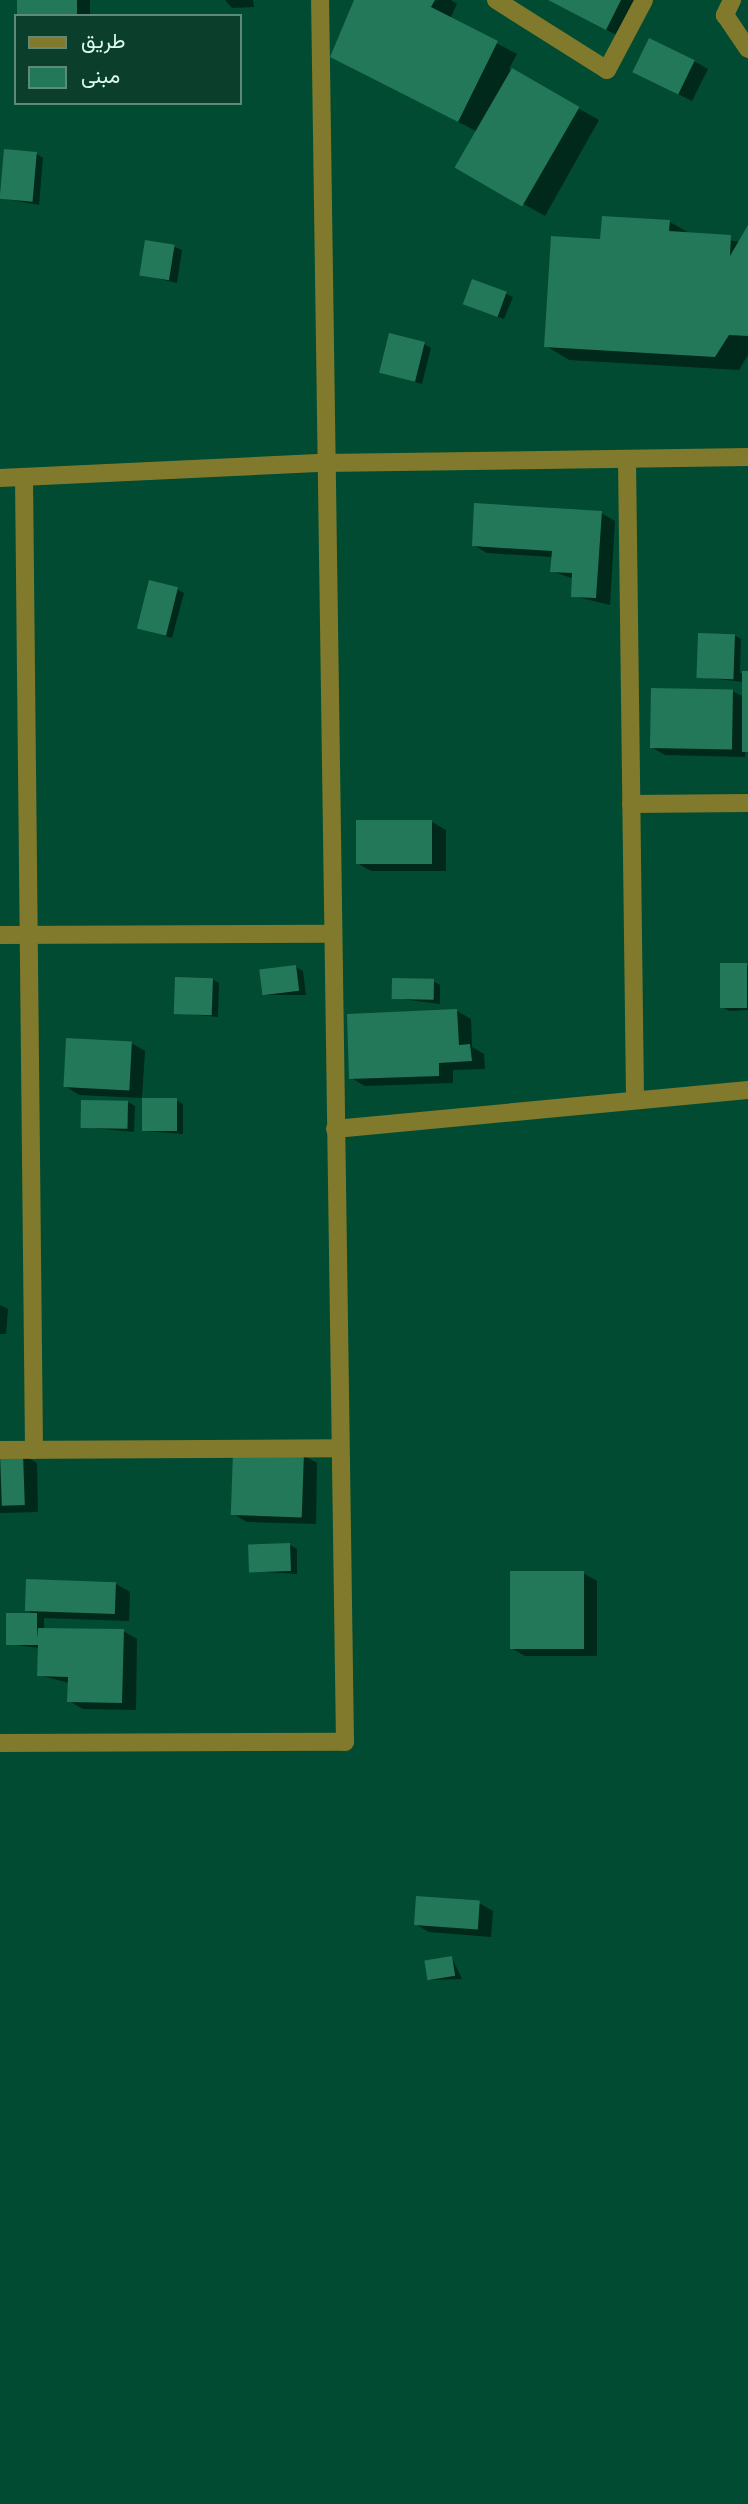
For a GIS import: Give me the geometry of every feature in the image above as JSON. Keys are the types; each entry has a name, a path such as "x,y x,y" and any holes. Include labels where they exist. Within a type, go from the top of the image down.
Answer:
{"street":[{"path":"0,1743 345,1742 323,463 320,0"},
{"path":"496,0 607,70 644,0"},
{"path":"732,0 725,15 748,49"},
{"path":"0,478 323,463 748,457"},
{"path":"627,459 635,1100"},
{"path":"24,477 24,935 34,1450"},
{"path":"631,804 748,803"},
{"path":"0,935 331,934"},
{"path":"335,1129 748,1090"},
{"path":"0,1450 340,1448"}],"building":[{"path":"17,0 77,0 77,14 17,14"},
{"path":"354,0 435,0 431,7 498,41 458,122 330,57"},
{"path":"548,0 621,0 606,30"},
{"path":"649,38 695,60 678,95 632,72"},
{"path":"512,68 580,107 522,207 454,168"},
{"path":"4,149 37,152 33,202 0,199"},
{"path":"602,216 670,220 669,231 731,235 730,256 748,225 748,336 729,335 715,357 544,347 551,236 600,239"},
{"path":"145,240 175,245 169,280 139,276"},
{"path":"472,279 507,292 498,317 463,304"},
{"path":"389,333 425,342 415,382 379,373"},
{"path":"474,503 602,511 596,598 571,597 572,573 550,572 552,551 472,546"},
{"path":"149,580 178,587 166,636 137,629"},
{"path":"698,633 735,634 733,679 696,678"},
{"path":"742,671 748,671 748,752 742,752"},
{"path":"651,688 733,689 732,749 650,748"},
{"path":"356,820 432,820 432,864 356,864"},
{"path":"720,963 747,963 747,1008 720,1008"},
{"path":"296,965 299,991 262,995 259,970"},
{"path":"175,977 213,978 212,1015 174,1014"},
{"path":"392,978 434,979 434,1000 392,999"},
{"path":"457,1009 459,1045 470,1044 472,1061 439,1063 439,1076 349,1079 347,1014"},
{"path":"66,1038 132,1041 129,1090 63,1087"},
{"path":"142,1098 177,1098 177,1131 142,1131"},
{"path":"81,1100 128,1101 128,1129 81,1128"},
{"path":"233,1451 304,1453 302,1517 231,1515"},
{"path":"23,1453 25,1505 2,1506 0,1454"},
{"path":"290,1543 291,1571 249,1572 248,1544"},
{"path":"510,1571 584,1571 584,1649 510,1649"},
{"path":"26,1579 116,1582 115,1614 25,1611"},
{"path":"6,1613 37,1613 37,1638 38,1628 124,1629 122,1703 67,1702 68,1677 37,1676 38,1645 6,1645"},
{"path":"416,1896 480,1900 478,1929 414,1925"},
{"path":"452,1956 455,1976 427,1980 424,1960"}]}
